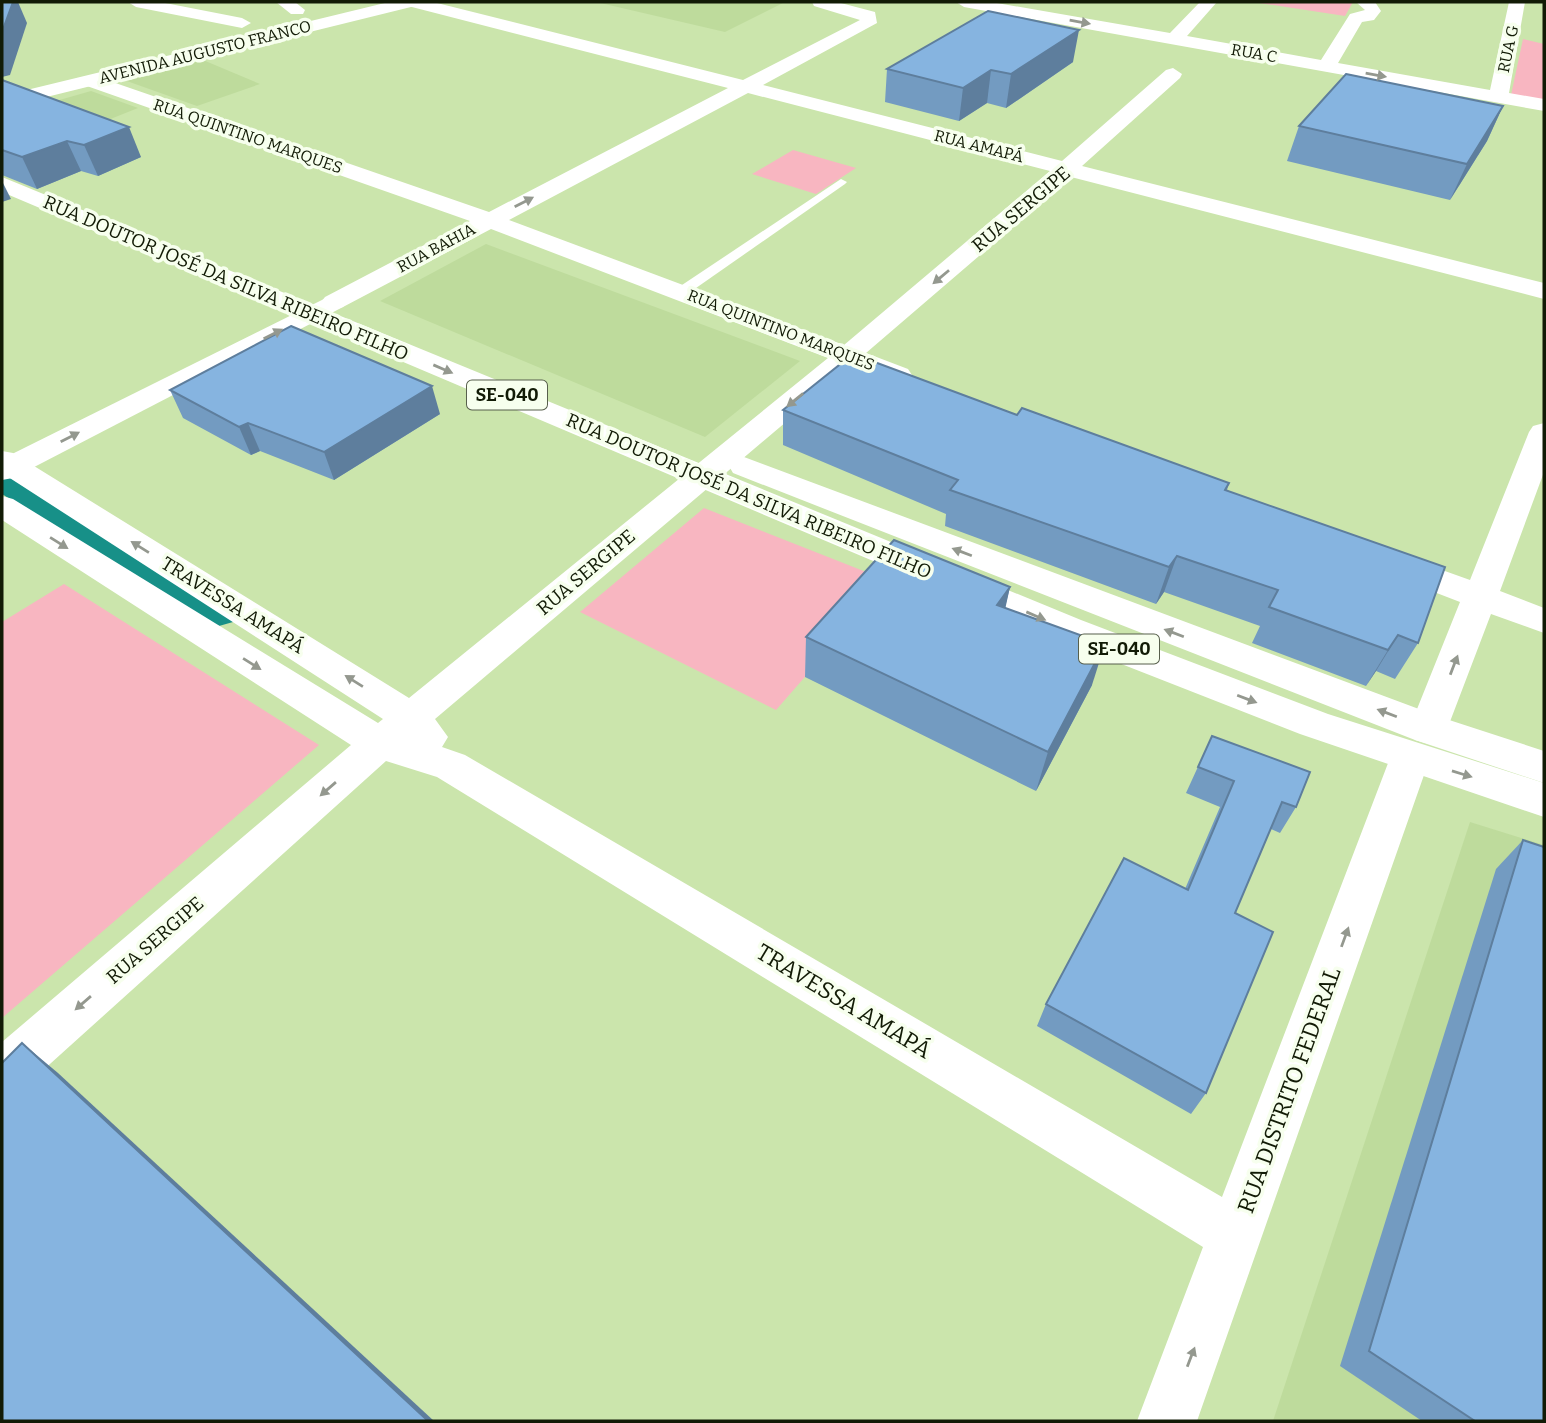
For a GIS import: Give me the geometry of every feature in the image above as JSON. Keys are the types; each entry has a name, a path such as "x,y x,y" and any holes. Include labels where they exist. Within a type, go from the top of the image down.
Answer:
{"street":[{"path":"136,2 256,20"},
{"name":"AVENIDA AUGUSTO FRANCO","path":"2,102 412,2"},
{"name":"RUA AMAPÁ","path":"412,2 1544,291"},
{"name":"RUA BAHIA","path":"6,466 323,308 868,23 869,16 820,2"},
{"name":"RUA C","path":"964,2 1544,105"},
{"path":"1034,14 1050,2"},
{"path":"1175,39 1209,2"},
{"name":"RUA G","path":"1498,97 1517,2"},
{"name":"AVENIDA AUGUSTO FRANCO","path":"202,33 256,20 290,6 320,5"},
{"path":"1327,66 1361,7"},
{"path":"1512,29 1534,34"},
{"name":"RUA SERGIPE","path":"2,1074 396,731 848,356 1068,169 1173,74"},
{"name":"RUA QUINTINO MARQUES","path":"91,80 488,220 925,386"},
{"name":"RUA DOUTOR JOSÉ DA SILVA RIBEIRO FILHO","path":"2,167 323,308"},
{"name":"RUA DOUTOR JOSÉ DA SILVA RIBEIRO FILHO","path":"2,184 323,308 712,468 1068,629 1314,724 1544,767"},
{"name":"RUA DISTRITO FEDERAL","path":"1167,1421 1419,743 1480,597 1544,432"},
{"name":"TRAVESSA AMAPÁ","path":"6,466 451,766 1236,1236"},
{"name":"TRAVESSA AMAPÁ","path":"2,506 396,731"},
{"path":"1364,553 1544,621"},
{"name":"RUA DOUTOR JOSÉ DA SILVA RIBEIRO FILHO","path":"1419,743 1544,800"}],"lane":[{"path":"681,292 841,182"}],"shaded area":[{"path":"596,2 785,2 725,32"},
{"path":"1253,2 1353,2 1345,16"},
{"path":"1523,39 1544,44 1544,102 1511,95"},
{"path":"203,60 260,84 197,106 124,80"},
{"path":"91,91 138,108 93,126 21,111"},
{"path":"793,150 856,168 816,194 752,174"},
{"path":"486,244 800,361 705,437 380,301"},
{"path":"704,508 889,581 776,710 580,612"},
{"path":"64,584 319,745 2,1018 2,622"},
{"path":"1470,822 1544,845 1544,1421 1273,1421"}],"building":[{"path":"2,2 13,2 2,32"},
{"path":"988,11 1079,30 1011,74 991,70 963,88 887,69"},
{"path":"1346,74 1503,106 1467,164 1299,126"},
{"path":"2,80 129,127 84,145 67,141 22,157 2,150"},
{"path":"291,326 432,386 324,452 248,423 239,427 170,390"},
{"path":"853,354 1017,415 1022,408 1229,483 1225,490 1445,567 1418,643 1398,635 1388,650 1269,607 1278,590 1177,556 1169,567 950,490 958,480 783,410"},
{"path":"894,540 1010,587 997,605 1105,644 1048,752 806,637"},
{"path":"1212,736 1310,772 1296,807 1282,802 1235,913 1273,932 1206,1093 1046,1004 1124,858 1188,890 1234,781 1198,767"},
{"path":"1523,840 1544,847 1544,1421 1475,1421 1369,1351"},
{"path":"22,1043 428,1421 2,1421 2,1063"}],"waterway":[{"path":"2,478 219,612"}]}
